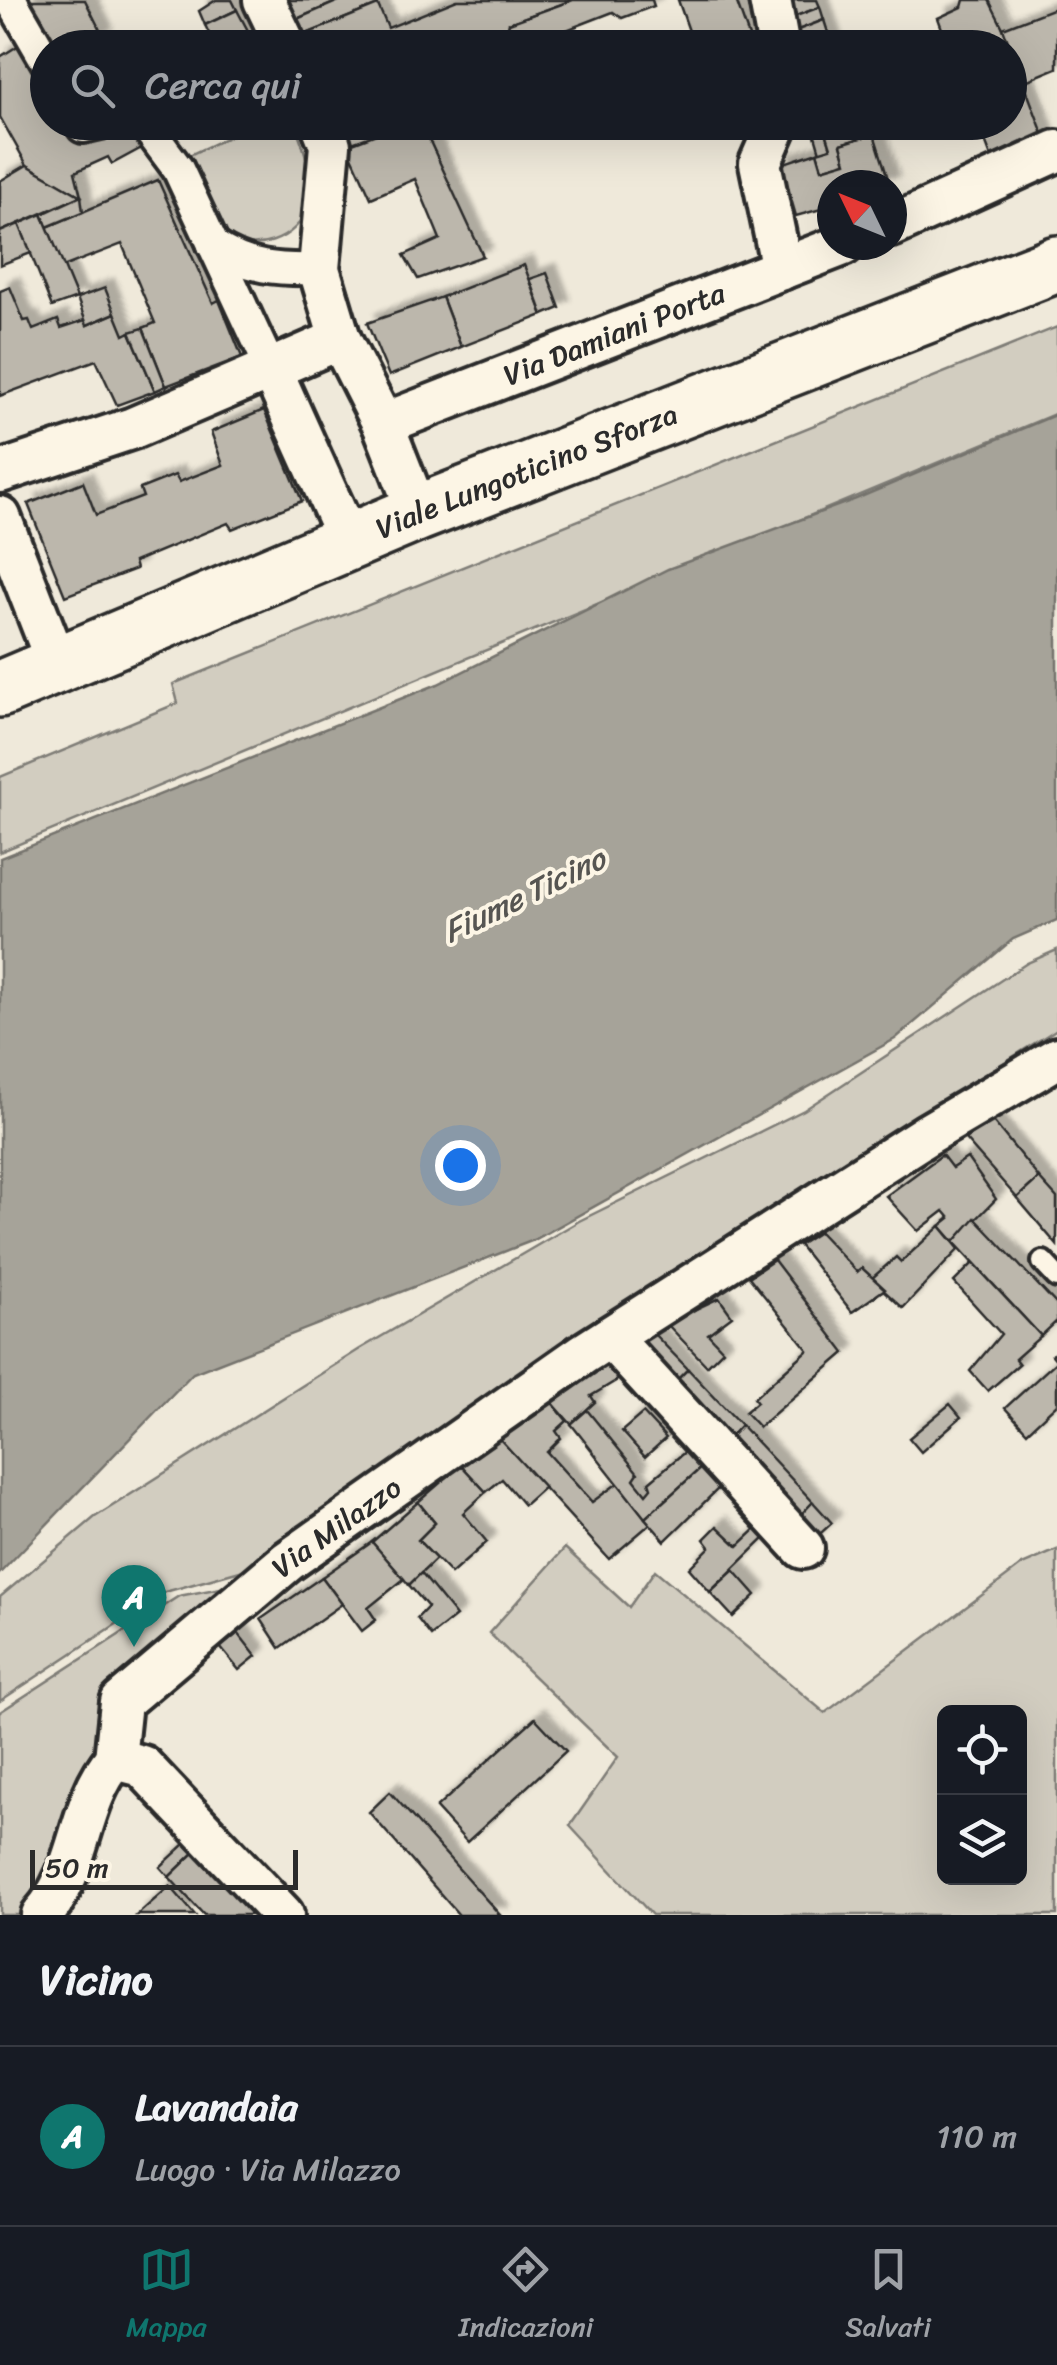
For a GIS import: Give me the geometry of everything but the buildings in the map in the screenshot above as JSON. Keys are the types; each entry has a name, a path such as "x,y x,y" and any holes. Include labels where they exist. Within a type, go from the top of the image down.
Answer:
{"main road":[{"name":"Viale Lungoticino Sforza","path":"0,689 418,513 1057,264"}],"street":[{"path":"11,0 30,33"},
{"path":"264,0 278,30"},
{"path":"770,0 776,30"},
{"path":"156,140 178,169 349,542"},
{"path":"328,140 319,269 340,338 384,424 418,513"},
{"path":"770,140 760,163 782,269"},
{"path":"907,219 1057,151"},
{"path":"214,245 239,263 275,270 319,269"},
{"name":"Via Damiani Porta","path":"384,424 817,255"},
{"path":"0,472 133,428 340,338"},
{"path":"0,517 58,666"},
{"name":"Via Milazzo","path":"115,1759 121,1702 288,1561 610,1336 926,1135 1057,1058"},
{"path":"610,1336 803,1548"},
{"path":"42,1915 79,1845 96,1781 115,1759 142,1766 283,1915"}],"shaded area":[{"path":"222,140 301,140 309,184 303,218 285,236 273,241 247,244 235,240 218,225 207,207 185,157"},
{"path":"1057,327 1057,413 0,852 0,777 178,703 173,684"},
{"path":"1057,950 1057,1029 849,1160 258,1566 165,1592 0,1701 0,1597 95,1517 360,1349 579,1221 804,1110 1027,963"},
{"path":"565,1548 629,1607 655,1570 825,1713 1022,1565 1057,1550 1057,1915 652,1915 570,1826 618,1757 489,1633"},
{"path":"257,1581 101,1718 88,1784 30,1915 0,1915 0,1712 179,1596"}],"water":[{"name":"Fiume Ticino","path":"1057,414 1057,920 1013,939 895,1039 534,1240 193,1373 0,1573 0,858 438,684 668,569 856,499"}],"place":[{"name":"Lavandaia","path":"134,1647"}]}
